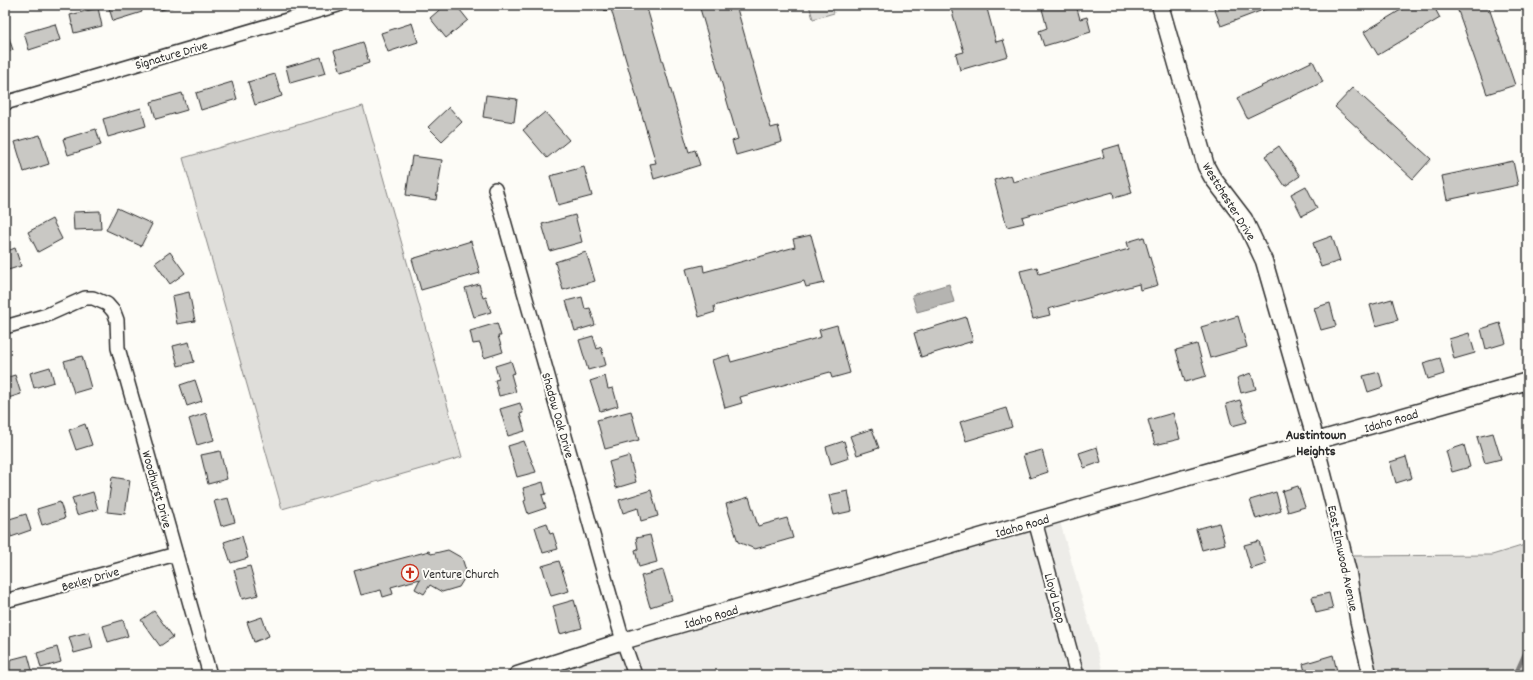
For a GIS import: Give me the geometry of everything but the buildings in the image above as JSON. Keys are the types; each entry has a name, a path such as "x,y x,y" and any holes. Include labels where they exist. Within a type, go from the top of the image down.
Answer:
{"street":[{"name":"Signature Drive","path":"5,102 338,5"},
{"name":"Westchester Drive","path":"1160,5 1206,166 1212,177 1244,219 1264,261 1316,442"},
{"name":"Shadow Oak Drive","path":"495,189 623,641 635,675"},
{"name":"Woodhurst Drive","path":"5,327 47,316 85,298 97,299 108,304 114,312 117,320 118,348 210,675"},
{"name":"Idaho Road","path":"517,675 623,641 1528,381"},
{"name":"East Elmwood Avenue","path":"1316,442 1349,570 1357,621 1370,675"},
{"name":"Lloyd Loop","path":"1035,522 1077,675"},
{"name":"Bexley Drive","path":"5,601 176,554"}],"shaded area":[{"path":"809,5 831,5 834,13 813,19"},
{"path":"363,106 462,457 282,509 183,158"},
{"path":"949,284 954,302 917,312 912,295"},
{"path":"1058,515 1104,675 517,675"},
{"path":"1528,544 1528,675 1370,675 1345,556 1492,555"}],"waterway":[{"path":"1515,675 1528,646"}],"place":[{"name":"Venture Church","path":"410,573"}],"district":[{"name":"Austintown Heights","path":"1316,442"}]}
